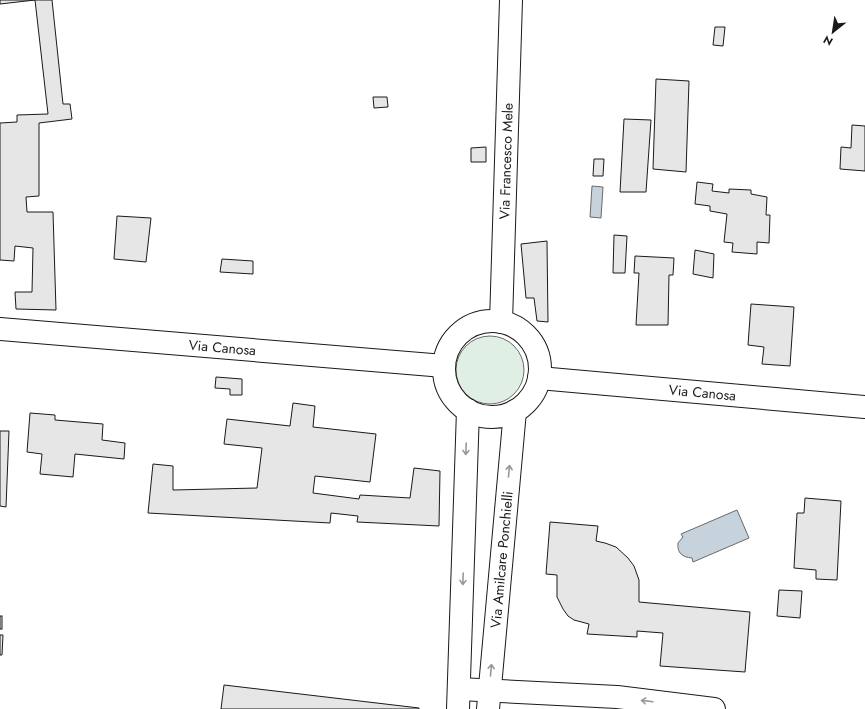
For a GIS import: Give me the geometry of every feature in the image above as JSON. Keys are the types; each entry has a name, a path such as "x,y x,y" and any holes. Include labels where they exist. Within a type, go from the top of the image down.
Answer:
{"main road":[{"name":"Via Francesco Mele","path":"501,322 511,0"},
{"path":"486,321 501,322 513,326 526,335 535,348 540,362 539,378 530,397 515,411 499,416 483,416 468,410 457,402 445,379 444,366 448,349 457,336 470,326 486,321"},
{"name":"Via Canosa","path":"0,329 444,366"},
{"name":"Via Canosa","path":"539,378 865,407"},
{"path":"468,410 459,699 488,700 617,697 714,709"},
{"name":"Via Amilcare Ponchielli","path":"488,700 515,411"}],"green space":[{"path":"490,336 503,339 514,346 521,357 524,370 521,383 514,394 503,401 490,404 477,401 466,394 459,383 456,370 459,357 466,346 477,339"}],"shaded area":[{"path":"592,186 603,187 601,218 590,217"},
{"path":"737,510 749,538 693,562 692,558 685,557 679,552 678,543 683,537 681,534"}],"building":[{"path":"0,0 35,0 0,4"},
{"path":"35,0 52,0 63,104 70,104 72,119 39,123 39,196 26,197 27,212 53,212 56,310 16,309 15,292 32,292 33,248 15,246 14,261 0,260 0,123 17,122 17,115 48,114"},
{"path":"715,27 725,27 723,46 713,45"},
{"path":"656,79 689,81 686,172 653,169"},
{"path":"373,97 387,97 388,107 374,108"},
{"path":"624,119 651,120 646,192 620,192"},
{"path":"852,125 865,126 865,171 840,169 841,147 851,148"},
{"path":"486,147 486,162 471,162 471,148"},
{"path":"594,159 604,159 603,176 593,176"},
{"path":"697,182 713,184 712,191 729,193 729,189 751,190 751,194 767,197 766,215 770,215 769,243 757,242 757,254 732,252 733,243 724,242 727,214 710,211 710,206 695,204"},
{"path":"117,216 151,218 146,262 114,259"},
{"path":"614,235 627,236 625,273 613,273"},
{"path":"547,241 548,322 537,321 534,298 526,298 521,244"},
{"path":"695,250 714,254 713,278 693,274"},
{"path":"635,256 674,258 673,275 669,275 668,325 636,325 639,273 634,273"},
{"path":"222,259 253,261 253,274 220,272"},
{"path":"751,304 794,307 790,366 762,364 764,347 748,345"},
{"path":"216,377 242,379 242,395 230,395 230,389 215,388"},
{"path":"293,403 315,406 313,427 376,434 370,482 315,476 313,493 359,499 360,495 410,498 414,468 440,471 439,526 357,522 358,516 331,513 330,523 148,513 153,464 173,466 173,490 257,488 262,448 224,444 227,419 290,426"},
{"path":"30,413 55,415 55,420 103,424 102,440 125,443 124,459 75,454 73,477 40,474 42,454 27,452"},
{"path":"0,431 9,431 6,507 0,506"},
{"path":"805,498 841,501 837,580 816,579 816,570 794,568 797,513 804,513"},
{"path":"550,522 598,526 596,541 616,547 634,566 639,580 639,602 750,612 745,672 660,666 663,633 637,631 637,637 587,634 589,624 574,620 568,616 563,609 557,597 557,575 546,574"},
{"path":"779,590 802,591 800,618 777,616"},
{"path":"0,616 2,616 2,629 0,629"},
{"path":"0,635 3,635 2,655 0,655"},
{"path":"224,685 419,708 419,709 221,709"}]}
